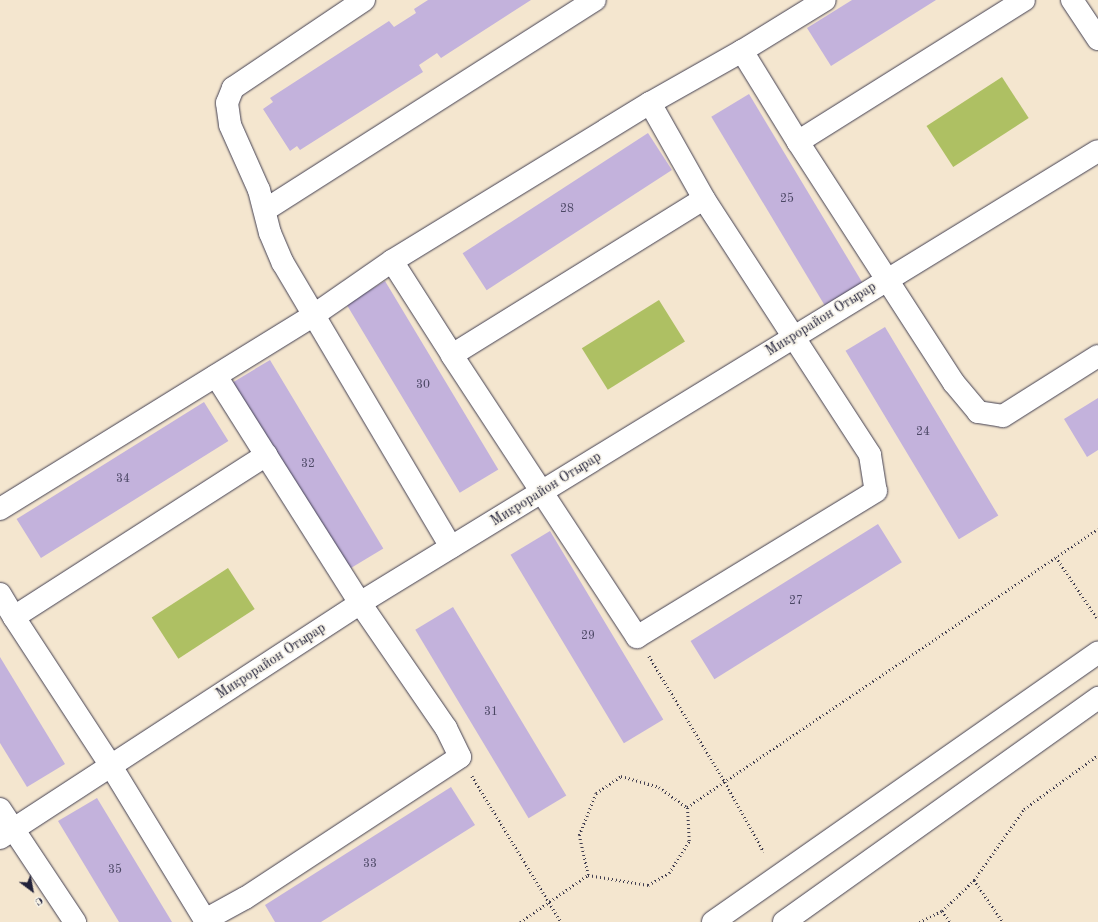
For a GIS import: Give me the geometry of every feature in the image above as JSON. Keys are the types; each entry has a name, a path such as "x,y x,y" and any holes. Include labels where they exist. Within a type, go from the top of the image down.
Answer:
{"street":[{"path":"364,0 233,88 227,103 230,125 259,190 270,233 283,263 451,547"},
{"path":"265,210 595,0"},
{"path":"0,509 314,315 392,261 650,103 742,51 825,0"},
{"path":"798,142 1024,0"},
{"path":"1072,0 1098,39"},
{"path":"742,51 798,142 954,383 978,412 1003,416 1098,356"},
{"path":"392,261 637,637 876,491 870,456 704,199 650,103"},
{"name":"Микрорайон Отырар","path":"6,834 360,603 794,337 887,278 1098,151"},
{"path":"452,355 704,199"},
{"path":"0,594 111,766 205,920 245,898 460,757 446,728 360,603 216,376"},
{"path":"14,617 266,455"},
{"path":"713,922 1098,652"},
{"path":"784,922 1098,698"},
{"path":"0,809 6,834 75,922"}],"path":[{"path":"687,807 1098,529"},
{"path":"1056,557 1097,618"},
{"path":"637,637 725,782 764,852"},
{"path":"919,922 942,911 974,880 1024,809 1098,755"},
{"path":"460,757 561,922"},
{"path":"520,922 588,875 648,885 669,873 689,841 687,807 659,786 622,776 596,793 579,835 588,875"},
{"path":"974,880 1003,922"},
{"path":"942,911 950,922"}],"green space":[{"path":"1002,77 1029,118 953,167 927,126"},
{"path":"659,300 685,342 608,390 582,348"},
{"path":"228,568 255,609 178,659 152,618"}],"building":[{"path":"428,0 531,0 441,58 437,53 419,65 423,72 300,150 297,146 290,151 263,109 273,102 270,98 389,21 394,27 416,13 414,9"},
{"path":"852,0 936,0 831,66 807,28"},
{"path":"749,94 862,283 825,305 711,117"},
{"path":"648,133 672,170 487,290 463,253"},
{"path":"385,281 498,470 460,493 346,304"},
{"path":"885,327 998,516 959,539 846,351"},
{"path":"270,360 383,549 346,571 232,383"},
{"path":"1098,398 1098,450 1087,457 1064,419"},
{"path":"204,402 228,441 41,558 17,519"},
{"path":"878,524 902,562 714,679 691,641"},
{"path":"550,531 663,720 624,743 511,555"},
{"path":"453,607 566,796 529,818 415,630"},
{"path":"0,657 65,764 27,787 0,743"},
{"path":"451,787 475,825 321,922 275,922 265,905"},
{"path":"97,798 172,922 119,922 58,821"}]}
